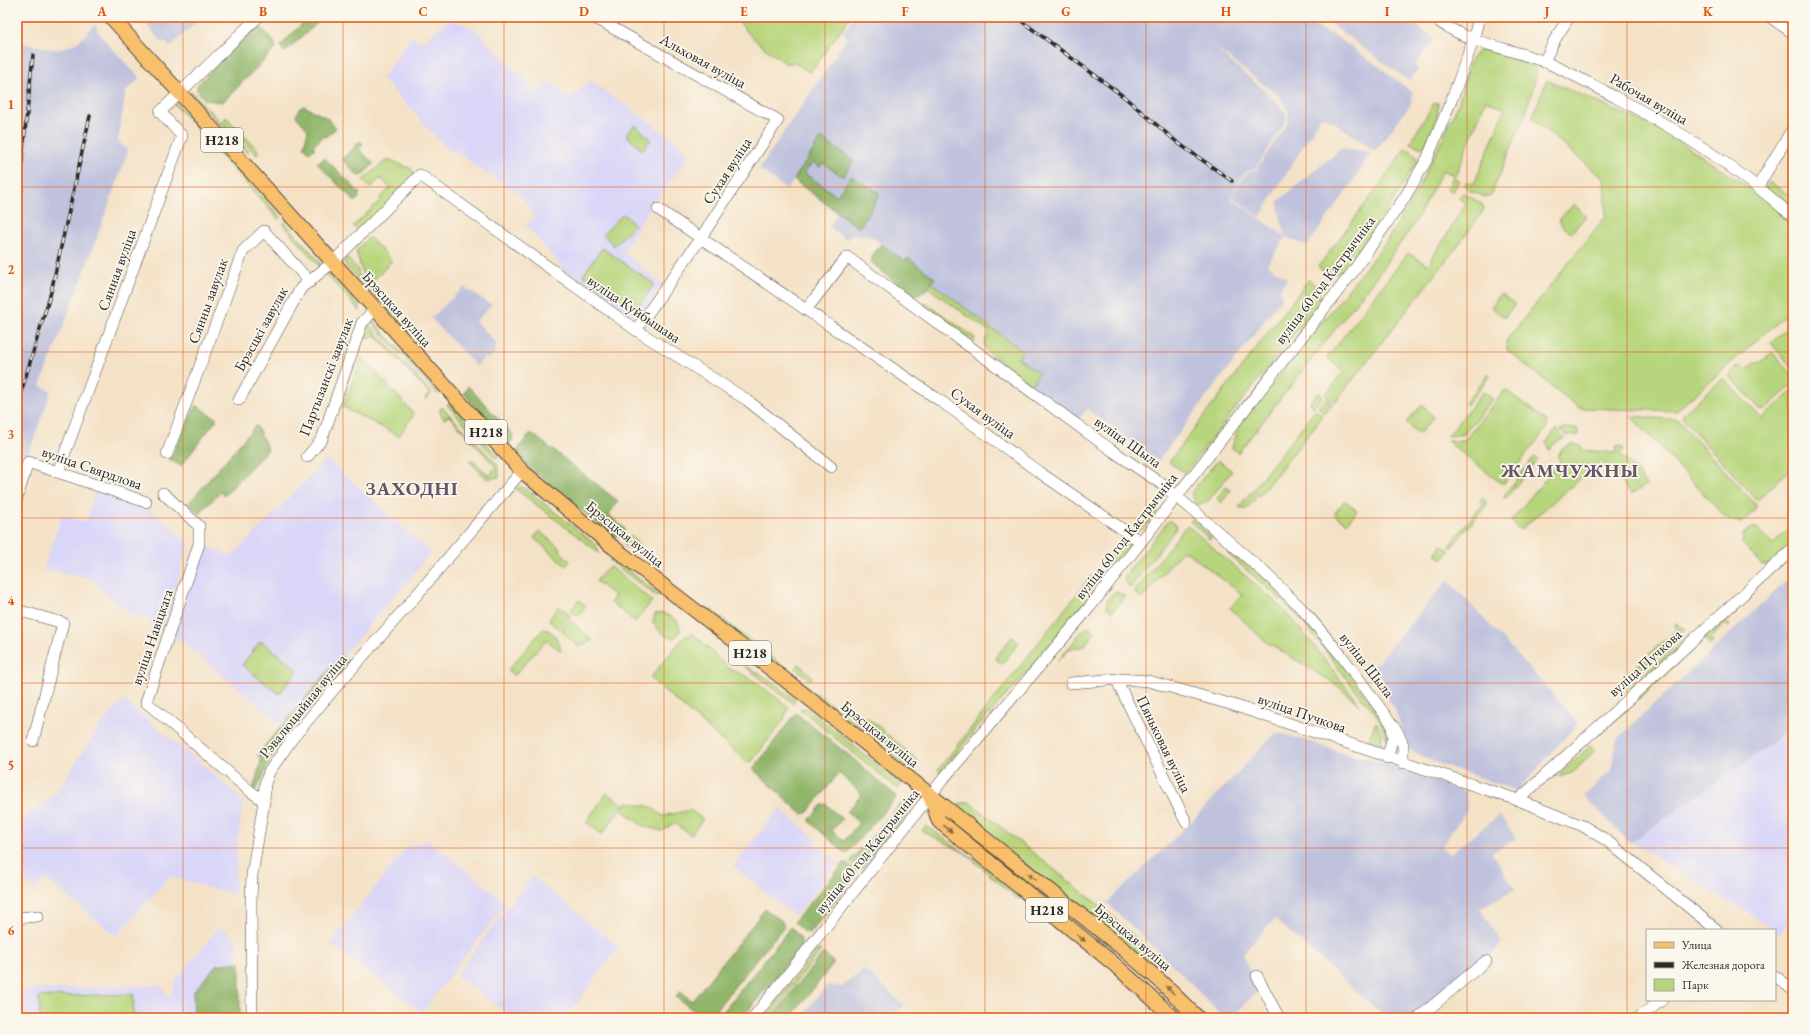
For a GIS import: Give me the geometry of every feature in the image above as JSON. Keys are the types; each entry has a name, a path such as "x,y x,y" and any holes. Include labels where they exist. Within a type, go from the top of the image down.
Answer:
{"main road":[{"name":"Брэсцкая вуліца","path":"111,17 180,92 332,263 522,471 613,547 806,696 1121,947 1159,980 1198,1018"},
{"name":"Н218","path":"930,796 939,821 1114,964 1174,1018"}],"street":[{"path":"180,92 258,17"},
{"name":"Альховая вуліца","path":"593,17 778,120"},
{"path":"1433,17 1442,24 1473,40"},
{"name":"вуліца 60 год Кастрычніка","path":"753,1018 930,796 1089,608 1175,496 1340,288 1405,197 1427,159 1473,40 1479,17"},
{"path":"1544,62 1568,17"},
{"path":"1770,17 1793,33"},
{"name":"Рабочая вуліца","path":"1473,40 1544,62 1599,88 1652,116 1758,186 1793,217"},
{"name":"Сянная вуліца","path":"58,472 182,136 160,112 180,92"},
{"name":"Сухая вуліца","path":"636,330 700,239 778,120"},
{"path":"1758,186 1793,128"},
{"name":"вуліца Куйбышава","path":"332,263 420,175 636,330 747,400 831,467"},
{"name":"Сухая вуліца","path":"658,209 700,239 942,402 1039,472 1141,542"},
{"name":"Сянны завулак","path":"167,454 243,251 264,231 310,282"},
{"name":"вуліца Шыла","path":"806,310 847,258 1110,449 1163,485 1264,572 1302,609 1341,655 1397,731 1403,745 1403,763"},
{"name":"Брэсцкі завулак","path":"239,400 301,288 332,263"},
{"name":"Партызанскі завулак","path":"308,457 322,439 362,323 375,309"},
{"name":"вуліца Свярдлова","path":"17,498 28,462 146,502"},
{"name":"Рэвалюцыйная вуліца","path":"252,1018 251,888 264,801 265,784 269,772 292,739 522,471"},
{"name":"вуліца Навіцкага","path":"163,493 199,526 199,544 146,702 250,791 264,801"},
{"name":"вуліца Пучкова","path":"1518,800 1793,549"},
{"path":"17,610 63,623 33,741"},
{"name":"вуліца Пучкова","path":"1071,683 1118,679 1148,681 1234,706 1387,758 1518,800 1583,826 1606,840 1713,927"},
{"name":"Пяньковая вуліца","path":"1118,679 1119,685 1186,822"},
{"name":"вуліца Шыла","path":"1387,758 1393,737 1391,722"},
{"path":"17,918 38,916"},
{"path":"1418,1018 1486,961"},
{"path":"1257,976 1279,1018"},
{"path":"1776,977 1793,990"},
{"path":"1638,1018 1661,1001"}],"shaded area":[{"path":"139,17 202,17 170,47 165,41 163,43"},
{"path":"854,17 1305,17 1303,22 1293,24 1286,35 1291,28 1306,22 1332,34 1381,68 1413,93 1411,104 1375,151 1331,120 1321,117 1260,217 1231,196 1246,174 1256,170 1288,122 1289,113 1280,97 1205,40 1269,94 1287,114 1285,122 1255,169 1245,172 1230,197 1285,236 1277,202 1342,148 1371,152 1351,185 1307,246 1286,237 1267,265 1287,278 1280,288 1282,298 1158,461 1087,409 1078,420 1031,385 1039,373 1018,358 1022,351 932,283 935,278 907,258 905,262 868,234 867,236 858,236 853,233 847,240 829,227 838,212 794,180 787,190 759,169 848,37 843,32"},
{"path":"1321,17 1395,17 1401,21 1404,17 1406,17 1435,39 1415,65 1418,69 1409,81"},
{"path":"451,18 476,30 536,92 548,83 552,83 569,99 590,81 669,136 690,155 648,211 623,252 662,284 642,313 638,315 626,312 567,273 526,225 535,217 519,194 479,169 466,157 447,149 382,78 411,37 423,42"},
{"path":"95,24 99,33 106,42 140,78 126,91 118,141 128,151 80,284 40,386 51,391 28,455 17,451 17,42 59,50 78,42"},
{"path":"464,287 492,305 476,321 496,343 495,352 489,360 485,357 476,366 431,318"},
{"path":"327,459 431,553 283,726 174,635 202,545 232,556"},
{"path":"95,490 146,506 189,543 162,631 142,614 135,618 89,578 43,570 62,515 86,522"},
{"path":"1793,575 1793,726 1750,759 1630,843 1584,796 1611,770 1617,739"},
{"path":"1448,580 1578,723 1517,791 1432,761 1409,749 1394,707 1369,672"},
{"path":"124,700 238,795 243,804 237,845 235,895 169,876 117,936 46,879 35,891 17,875 17,823 57,793 100,726"},
{"path":"1793,728 1793,918 1779,934 1776,932 1776,929 1772,929 1749,913 1723,899 1632,842"},
{"path":"1276,732 1327,747 1338,752 1371,759 1466,792 1467,810 1441,847 1449,854 1500,815 1516,838 1492,853 1515,889 1480,908 1502,943 1492,953 1413,1018 1386,1018 1275,919 1242,954 1259,990 1231,1018 1223,1018 1180,972 1107,903 1189,824"},
{"path":"780,808 815,838 816,843 838,863 795,916 733,866"},
{"path":"428,840 506,903 422,1012 330,944 408,846"},
{"path":"532,876 619,947 565,1018 514,1018 456,975"},
{"path":"220,926 237,940 239,1018 17,1018 23,990 160,985 171,999 176,979"},
{"path":"864,969 904,1005 891,1018 800,1018 827,985 842,987"}],"green space":[{"path":"301,17 324,17 285,52 280,46 303,23 304,21"},
{"path":"737,17 850,17 810,73 794,62 787,64 766,49 752,38 741,25"},
{"path":"258,24 274,42 276,48 223,102 205,100 197,90 197,85"},
{"path":"1485,49 1534,66 1537,73 1525,115 1491,195 1486,197 1468,190 1465,184 1467,181 1474,184 1505,109 1486,100 1455,176 1443,170 1416,221 1379,273 1238,453 1232,448 1238,428 1386,242 1413,198 1458,105 1471,59 1478,51"},
{"path":"1547,80 1665,132 1777,206 1793,226 1793,309 1676,411 1579,408 1507,350 1506,341 1606,216 1604,179 1532,118"},
{"path":"191,91 249,152 245,151 193,96"},
{"path":"1434,103 1438,103 1437,114 1434,127 1425,144 1422,148 1410,143"},
{"path":"174,104 178,105 281,217 278,219"},
{"path":"304,106 327,118 336,128 313,146 315,148 310,153 304,147 308,130 296,116 300,108"},
{"path":"226,117 258,150 257,155 223,122"},
{"path":"635,125 651,140 642,150 626,135"},
{"path":"821,138 853,160 853,162 843,177 823,163 820,167 813,162 804,173 837,196 851,176 878,192 879,196 859,228 794,180"},
{"path":"360,141 363,144 359,149 374,164 361,176 358,176 343,160 343,158"},
{"path":"1405,148 1413,152 1418,160 1371,237 1346,270 1333,274 1322,271 1318,267 1376,190"},
{"path":"325,158 360,193 358,196 359,198 355,202 317,163"},
{"path":"388,159 411,169 416,175 359,232 353,226 381,200 380,198 390,188 381,178 370,188 363,180"},
{"path":"1453,177 1459,180 1453,192 1447,188"},
{"path":"1770,182 1793,198 1793,209 1765,187"},
{"path":"1463,193 1481,203 1484,208 1483,211 1466,235 1336,401 1334,401 1325,395 1344,371 1327,358 1408,253 1428,265 1466,203 1458,198"},
{"path":"1574,204 1585,215 1585,217 1572,232 1569,232 1558,221"},
{"path":"623,214 635,225 614,246 603,234"},
{"path":"285,222 320,262 320,267 283,224"},
{"path":"370,238 392,261 370,284 364,278 356,251 367,239"},
{"path":"881,244 904,261 908,258 935,278 925,291 919,295 911,295 872,263 873,255"},
{"path":"602,248 654,284 635,311 583,275"},
{"path":"346,257 357,268 360,278 410,331 409,333 347,267 344,261"},
{"path":"326,274 330,274 359,305 360,311"},
{"path":"1309,279 1317,288 1320,301 1185,473 1169,462"},
{"path":"932,283 990,327 990,330 996,331 1022,351 1018,358 1039,373 1031,385 987,351 984,344 990,332 927,287"},
{"path":"1500,295 1503,295 1514,304 1505,317 1491,307"},
{"path":"926,303 974,337 975,340 973,341 926,307"},
{"path":"371,322 375,323 437,391 438,395"},
{"path":"1793,322 1793,369 1771,343"},
{"path":"368,324 432,394 426,400 425,398 429,393 375,335 370,339 365,332"},
{"path":"1772,352 1793,375 1793,384 1764,411 1761,410 1729,375 1740,366 1746,371 1754,363 1760,363"},
{"path":"362,357 414,414 399,436 343,407"},
{"path":"1489,373 1491,375 1467,405 1465,403"},
{"path":"1724,379 1762,419 1793,390 1793,467 1757,500 1683,419 1683,414"},
{"path":"468,386 513,435 512,441 509,444 464,394"},
{"path":"1504,391 1507,391 1546,420 1547,423 1546,429 1504,483 1501,483 1447,441 1465,440"},
{"path":"1319,392 1323,397 1313,407 1310,402"},
{"path":"1483,392 1493,399 1464,434 1448,436"},
{"path":"1327,398 1333,405 1324,413 1318,407"},
{"path":"449,404 453,406 498,456 496,458 447,405"},
{"path":"196,405 217,419 181,466 170,460"},
{"path":"1422,405 1433,416 1433,418 1420,433 1417,433 1406,422"},
{"path":"442,407 497,464 499,477 487,479 469,461 471,459 489,476 496,467 449,416 444,419 440,413"},
{"path":"1315,410 1323,416 1259,496 1252,491"},
{"path":"1631,416 1678,420 1756,505 1755,510 1741,523 1727,519"},
{"path":"256,425 268,449 224,496 220,492 199,514 189,503"},
{"path":"1564,428 1578,429 1579,435 1568,436 1560,430"},
{"path":"1556,429 1565,438 1555,443 1549,450 1546,443"},
{"path":"531,433 618,501 609,515 625,529 619,536 611,535 528,466 518,454 517,450"},
{"path":"1573,444 1581,446 1581,450 1615,453 1616,447 1621,446 1624,450 1620,454 1638,472 1646,485 1632,494 1601,461 1520,530 1511,521 1561,460 1557,457 1562,449"},
{"path":"1534,457 1538,459 1505,499 1503,497"},
{"path":"1218,460 1232,471 1208,501 1196,505 1192,496 1192,491"},
{"path":"521,487 526,489 596,545 599,553 516,489"},
{"path":"1226,487 1231,491 1221,503 1217,498"},
{"path":"1251,492 1256,498 1246,509 1242,509 1239,507"},
{"path":"1482,498 1486,501 1486,506 1451,548 1449,546 1483,504 1480,501"},
{"path":"1344,501 1357,511 1347,523 1336,516 1335,513"},
{"path":"1152,507 1157,512 1143,529 1134,531"},
{"path":"1193,518 1212,537 1209,539 1190,521"},
{"path":"1169,520 1177,527 1130,588 1124,580 1125,576"},
{"path":"1187,525 1280,606 1312,643 1360,705 1335,684 1265,641 1230,608 1243,595 1187,552 1181,552 1142,599 1134,592"},
{"path":"1793,525 1793,544 1770,565 1762,565 1742,543 1743,534 1752,528 1757,528 1772,544"},
{"path":"539,531 560,548 560,551 570,561 566,566 534,538"},
{"path":"631,535 645,555 625,546 624,543"},
{"path":"1129,538 1129,548 1112,564 1107,559"},
{"path":"1442,545 1450,551 1442,559 1435,554"},
{"path":"1229,552 1247,563 1311,624 1380,715 1387,730 1387,740 1373,709 1364,701 1302,621 1280,599 1227,553"},
{"path":"609,560 615,560 656,592 657,597"},
{"path":"609,566 652,601 635,622 611,602 615,596 596,581"},
{"path":"1091,576 1097,581 1089,598 1015,686 977,727 941,773 938,770"},
{"path":"1116,592 1125,596 1112,612 1107,608 1107,600 1113,593"},
{"path":"579,600 586,606 578,616 570,611"},
{"path":"559,606 570,615 570,617 559,629 549,620"},
{"path":"711,610 809,687 807,689 704,611"},
{"path":"663,613 677,620 680,628 678,635 673,638 662,633 653,622 655,614"},
{"path":"1723,619 1730,625 1729,627 1725,624 1710,639 1713,643 1709,645 1706,635"},
{"path":"571,621 592,640 581,646 577,646 563,632 562,629"},
{"path":"1676,623 1685,630 1625,684 1623,678 1677,629 1675,625"},
{"path":"1090,628 1095,632 1084,646 1069,650 1057,662 1084,629"},
{"path":"543,629 550,631 553,634 561,651 546,640 514,676 509,669"},
{"path":"694,634 729,669 748,677 789,707 783,721 752,761 748,763 650,678 684,637"},
{"path":"1688,635 1689,638 1632,689 1629,688"},
{"path":"1012,637 1019,643 1002,664 995,658"},
{"path":"261,641 298,670 279,694 242,665"},
{"path":"1694,646 1696,647 1600,734 1600,732"},
{"path":"341,656 350,663 285,740 270,760 259,785 256,789 253,789 261,761 258,754"},
{"path":"799,664 810,674 812,677 810,680 795,668"},
{"path":"744,666 777,685 795,700 794,704"},
{"path":"816,693 914,771 916,773 915,775 817,697"},
{"path":"805,708 902,785 898,789 894,786 800,709"},
{"path":"796,713 895,795 896,798 846,854 811,823 810,819 822,805 826,804 842,819 832,831 844,841 859,823 847,812 862,794 839,773 807,813 802,814 753,769"},
{"path":"867,717 885,732 879,739 854,719"},
{"path":"1376,722 1382,734 1381,744 1368,741"},
{"path":"887,734 917,760 916,769 882,740"},
{"path":"1591,745 1595,750 1574,772 1560,777 1558,776"},
{"path":"607,793 624,805 602,834 586,822"},
{"path":"627,802 651,807 663,816 690,810 703,819 691,835 674,823 662,831 643,826 623,811"},
{"path":"969,802 1100,906 1161,960 1155,964 1150,963 953,807 958,804"},
{"path":"900,805 903,805 910,811 861,870 850,861"},
{"path":"953,819 1029,881 1029,884 1024,882 952,823 951,821"},
{"path":"926,826 983,865 1023,899 1016,898 965,853 922,831"},
{"path":"845,862 856,869 856,873 812,931 810,933 803,931 794,922"},
{"path":"1034,887 1113,949 1113,951 1033,889"},
{"path":"765,909 782,921 784,926 709,1018 703,1018 676,997 680,992 692,1001"},
{"path":"791,927 801,939 801,945 742,1018 718,1018"},
{"path":"821,950 768,1018 763,1018 815,952"},
{"path":"823,953 834,963 790,1018 771,1018"},
{"path":"240,962 240,1018 194,1018 193,993 216,965"},
{"path":"133,994 134,1018 40,1018 39,997"}],"railway":[{"path":"1016,17 1123,96 1178,143 1232,181"},
{"path":"17,208 33,55"},
{"path":"17,406 51,292 90,116"}],"district":[{"name":"ЖАМЧУЖНЫ","path":"1570,470"},
{"name":"ЗАХОДНІ","path":"412,488"}]}
